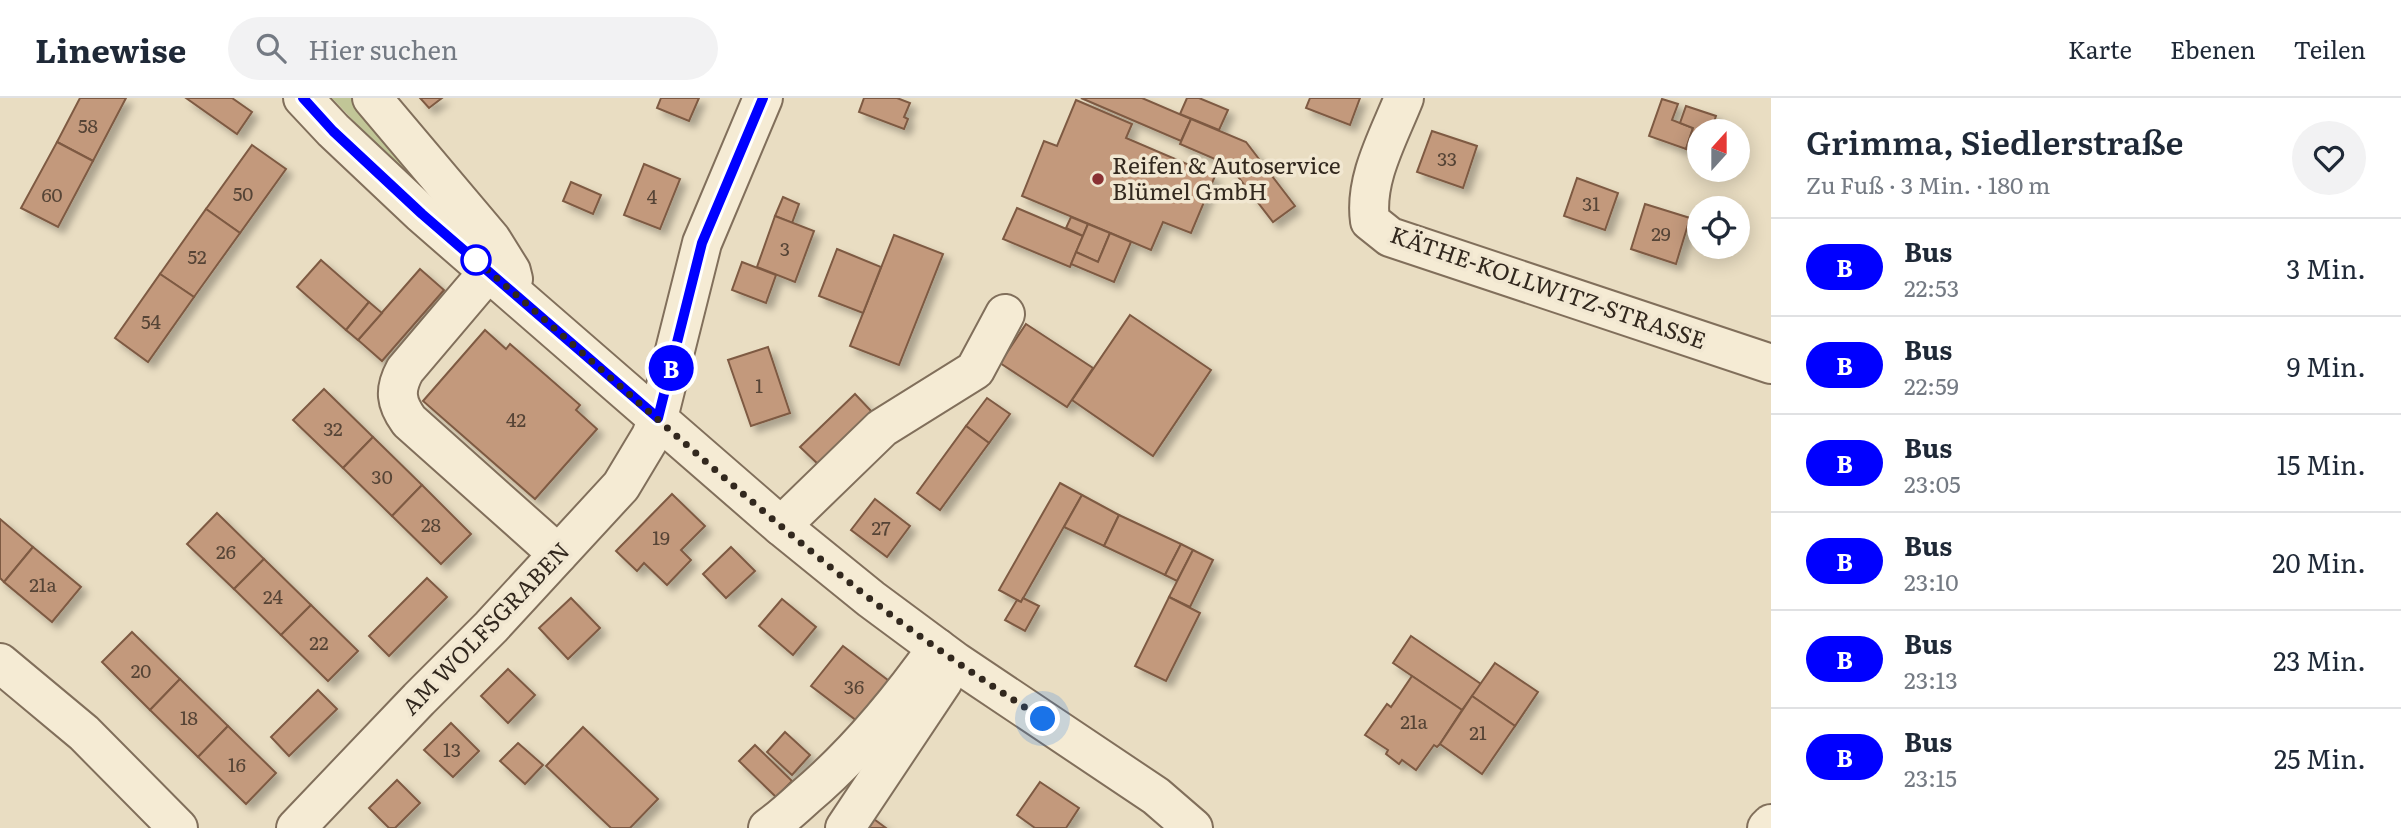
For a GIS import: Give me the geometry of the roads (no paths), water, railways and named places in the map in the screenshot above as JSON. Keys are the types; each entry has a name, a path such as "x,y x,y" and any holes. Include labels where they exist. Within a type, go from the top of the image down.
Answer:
{"street":[{"path":"303,98 333,131 422,214 781,526 870,599 947,655 1146,789 1193,828"},
{"path":"372,98 491,239 511,271 405,370 398,383 397,397 400,408 409,421 558,554"},
{"name":"AM WOLFSGRABEN","path":"296,828 491,627 621,486 658,418 702,243 763,98"},
{"name":"KÄTHE-KOLLWITZ-STRASSE","path":"1404,98 1372,180 1367,201 1370,220 1390,237 1771,364"},
{"path":"781,526 882,428 975,370 1005,314"},
{"path":"768,828 818,787 863,743 901,698 947,655"},
{"path":"845,828 947,655"},
{"path":"0,663 84,733 178,828"},
{"path":"1767,828 1771,824"}],"place":[{"name":"Reifen & Autoservice Blümel GmbH","path":"1098,179"}]}
